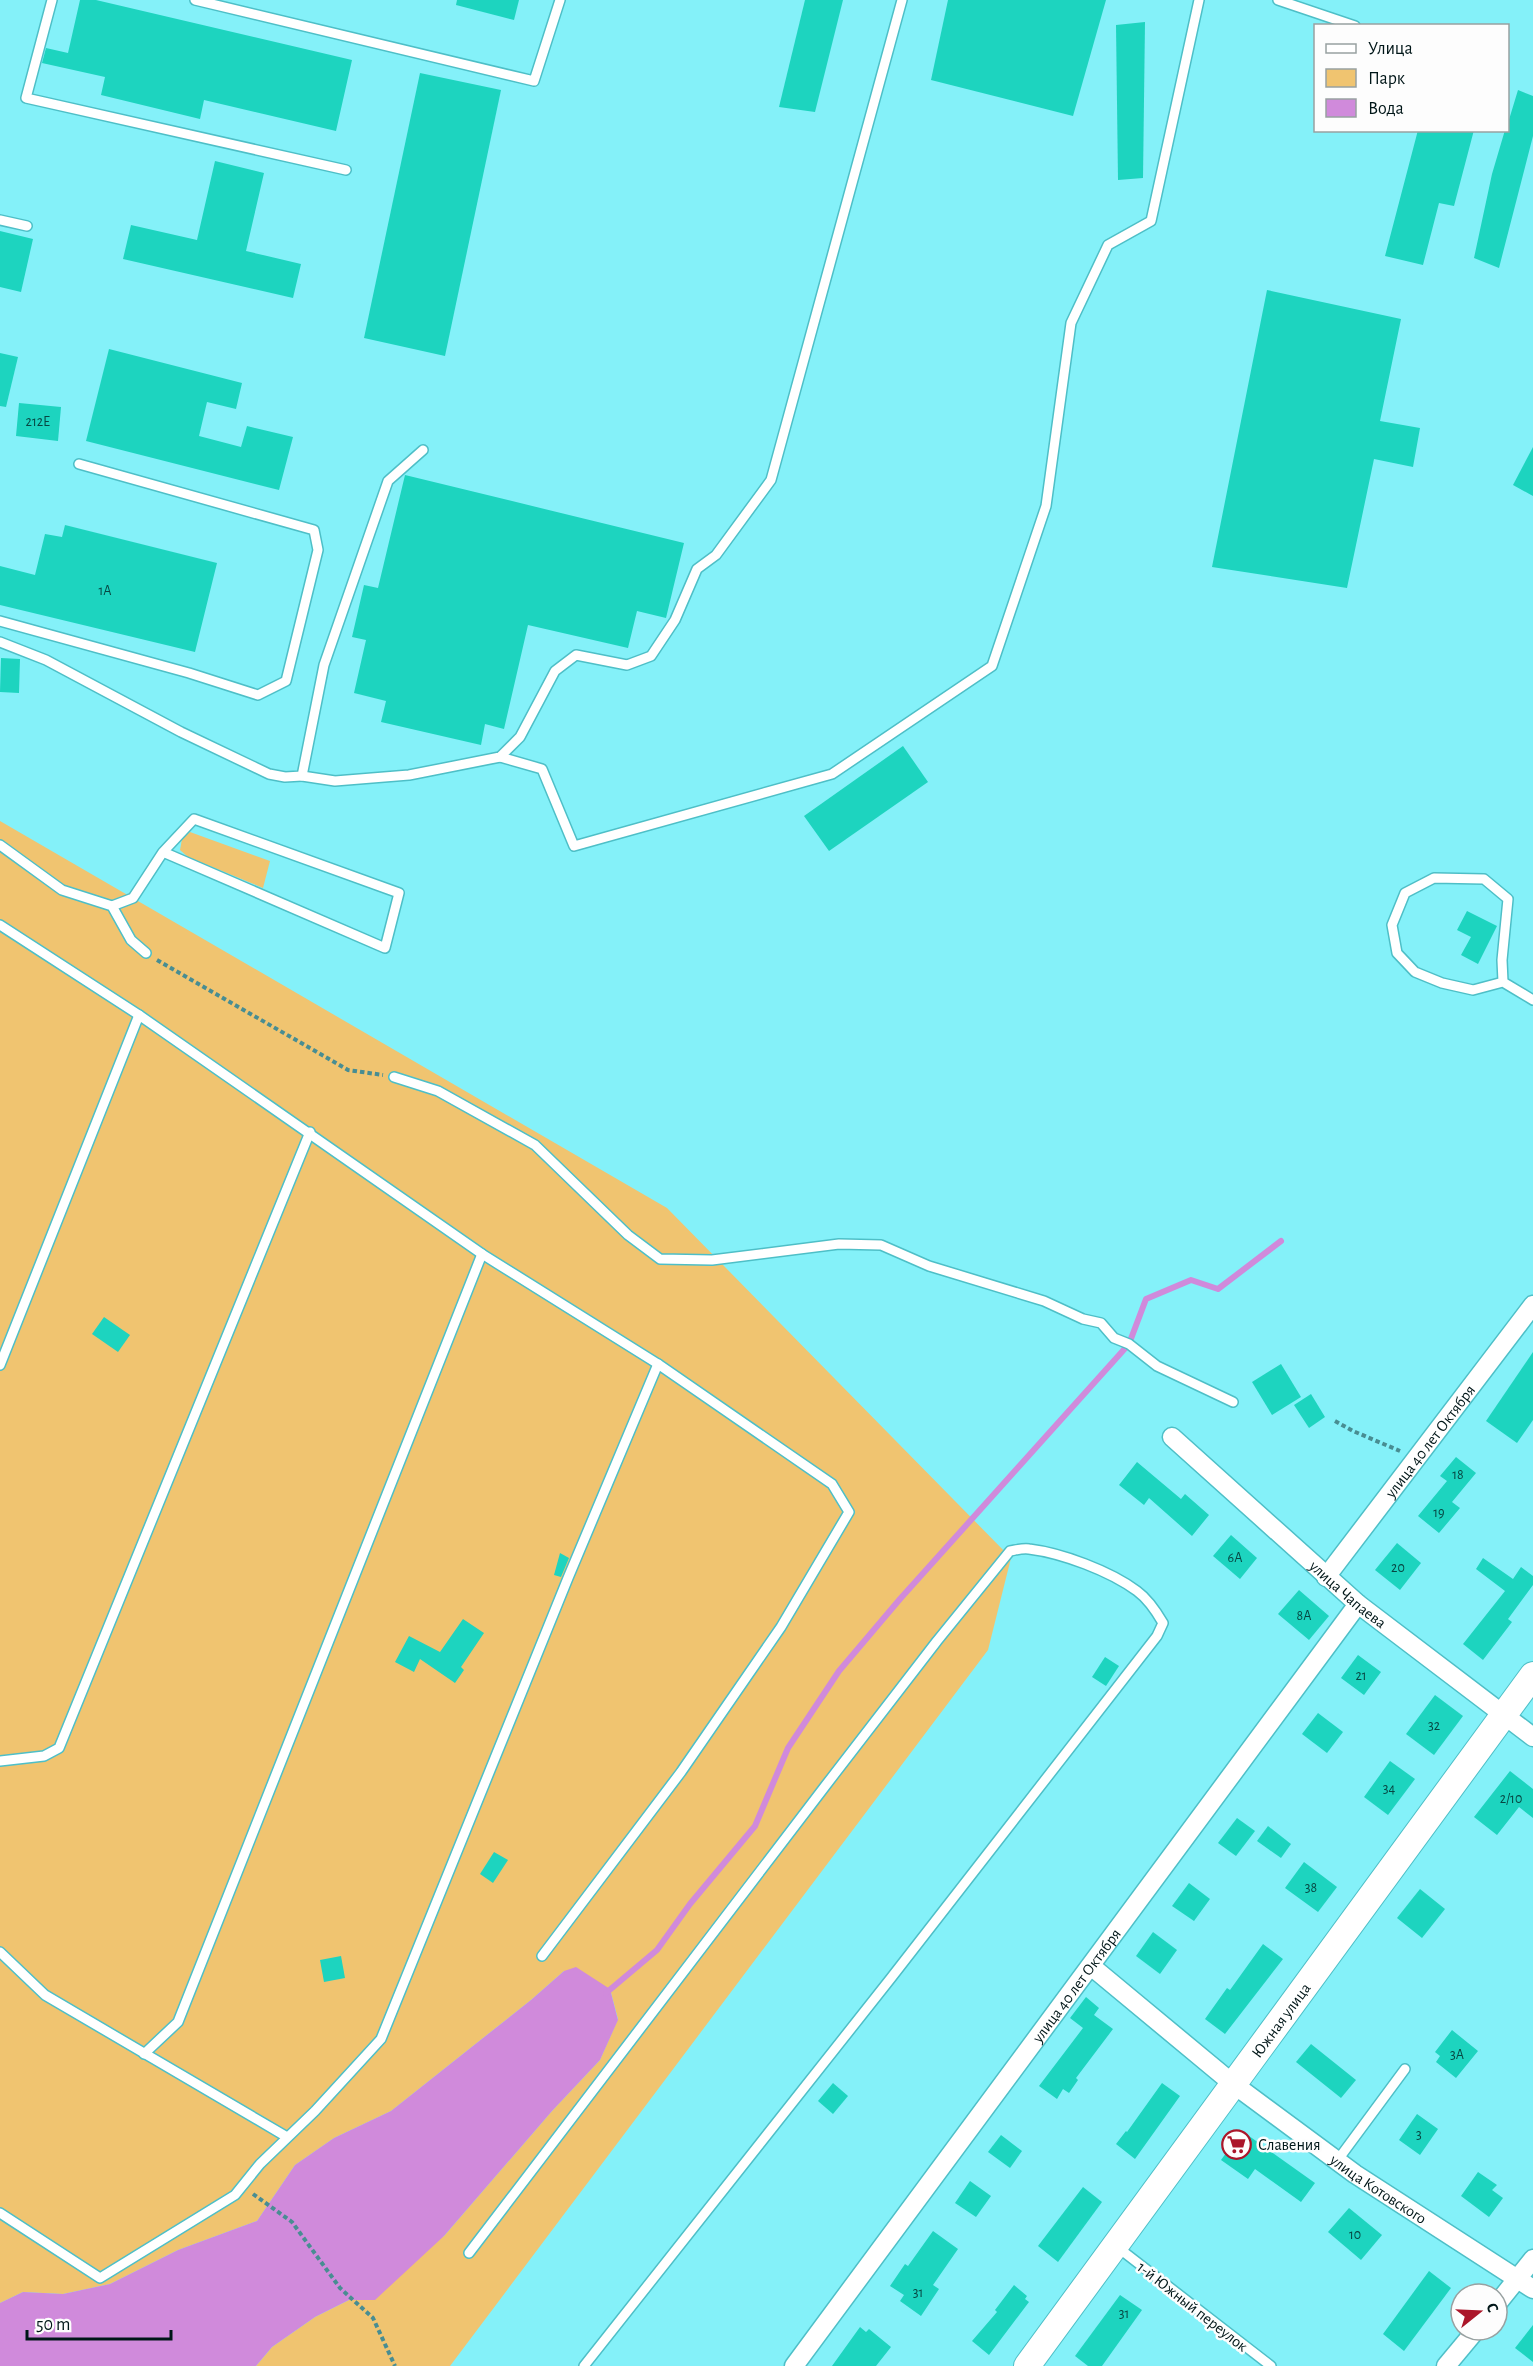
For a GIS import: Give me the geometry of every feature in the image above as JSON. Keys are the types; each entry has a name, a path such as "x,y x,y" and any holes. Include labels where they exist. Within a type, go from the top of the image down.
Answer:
{"street":[{"name":"улица 40 лет Октября","path":"1326,1577 1533,1305"},
{"name":"улица Чапаева","path":"1172,1437 1358,1604 1533,1737"},
{"name":"улица 40 лет Октября","path":"794,2366 1358,1604"},
{"name":"Южная улица","path":"1027,2366 1232,2083 1533,1675"},
{"name":"улица Котовского","path":"1091,1966 1232,2083 1337,2161 1533,2289"},
{"path":"1509,2289 1533,2259"},
{"path":"1446,2366 1466,2342"}],"lane":[{"path":"52,0 26,98 346,170"},
{"path":"195,0 212,2 534,81 560,0"},
{"path":"500,757 520,737 555,671 576,655 627,665 651,656 675,620 697,569 716,555 771,480 902,0"},
{"path":"0,642 46,660 181,732 269,774 335,781 409,775 500,757 542,769 574,846 832,774 992,666 1046,506 1071,323 1108,245 1151,221 1199,0"},
{"path":"1278,0 1349,24"},
{"path":"0,220 27,226"},
{"path":"302,776 324,664 388,481 423,450"},
{"path":"0,621 189,673 258,695 286,681 318,550 314,530 79,464"},
{"path":"0,845 62,890 112,906 133,898 163,852 194,819 399,893 385,948 163,852"},
{"path":"1503,982 1502,960 1508,899 1484,879 1434,878 1405,893 1392,925 1397,953 1415,972 1473,990 1503,982 1533,1000"},
{"path":"112,906 131,940 146,953"},
{"path":"0,925 139,1015 482,1254 658,1364 832,1484 849,1512 782,1627 681,1772 542,1956"},
{"path":"0,1365 139,1015"},
{"path":"394,1077 438,1091 535,1145 628,1235 660,1259 712,1260 839,1244 880,1245 929,1266 1044,1301 1083,1319 1101,1323 1114,1338 1129,1344 1157,1366 1233,1402"},
{"path":"0,1761 44,1756 59,1748 310,1132"},
{"path":"144,2054 178,2022 482,1254"},
{"path":"0,2213 100,2278 235,2195 241,2185 381,2039 568,1578 658,1364"},
{"path":"469,2253 861,1740 1010,1551 1027,1548 1068,1558 1107,1574 1137,1591 1149,1602 1163,1623 1157,1636 898,1969 584,2366"},
{"path":"0,1952 45,1995 287,2137"},
{"path":"1337,2161 1405,2069"},
{"name":"1-й Южный переулок","path":"1115,2245 1271,2366"}],"path":[{"path":"146,953 348,1070 394,1077"},
{"path":"1335,1421 1353,1431 1418,1458"},
{"path":"241,2185 292,2222 340,2288 373,2319 395,2366"}],"green space":[{"path":"0,821 667,1208 1011,1558 988,1650 450,2366 256,2366 272,2347 315,2317 349,2300 444,2236 552,2111 600,2060 618,2019 610,1989 564,1971 391,2111 334,2138 295,2165 257,2221 178,2250 110,2284 63,2294 23,2292 0,2303"},
{"path":"190,832 270,861 263,888 188,857 180,850 182,839"}],"water":[{"path":"576,1967 610,1989 618,2020 600,2060 552,2111 444,2236 375,2300 349,2300 315,2317 272,2347 256,2366 0,2366 0,2303 23,2292 63,2294 110,2284 178,2250 257,2221 295,2165 334,2138 391,2111 564,1971"}],"building":[{"path":"80,0 96,0 352,60 336,131 204,100 200,119 101,95 105,77 42,63 46,48 68,53"},
{"path":"457,0 519,0 514,20 456,5"},
{"path":"805,0 843,0 815,112 779,107"},
{"path":"948,0 1106,0 1073,116 931,80"},
{"path":"1145,22 1143,178 1118,180 1116,25"},
{"path":"420,73 501,90 445,356 364,338"},
{"path":"1518,90 1533,96 1533,136 1499,268 1474,258 1492,174 1504,132 1509,132 1509,120"},
{"path":"1417,132 1473,132 1454,206 1439,203 1423,265 1385,256"},
{"path":"215,161 264,173 246,251 301,264 293,298 123,259 131,225 197,240"},
{"path":"0,231 33,239 21,292 0,287"},
{"path":"1267,290 1401,319 1380,421 1420,428 1413,467 1374,459 1347,588 1212,567"},
{"path":"109,349 242,383 236,409 207,402 199,436 241,447 247,426 293,437 279,490 86,441"},
{"path":"0,353 18,357 6,407 0,406"},
{"path":"19,403 61,407 58,441 16,436"},
{"path":"1533,447 1533,496 1513,485"},
{"path":"405,475 684,543 666,618 637,611 628,648 528,625 504,729 485,724 481,745 381,722 386,701 354,693 366,640 352,637 364,585 378,588"},
{"path":"65,525 217,563 195,652 0,605 0,566 35,575 45,534 62,537"},
{"path":"1,658 20,659 19,693 0,692"},
{"path":"903,746 928,782 829,851 804,816"},
{"path":"1467,911 1497,926 1478,964 1461,955 1471,937 1457,930"},
{"path":"104,1317 130,1335 118,1352 92,1334"},
{"path":"1533,1352 1533,1420 1517,1443 1486,1421"},
{"path":"1281,1364 1301,1397 1272,1415 1252,1382"},
{"path":"1311,1394 1325,1417 1309,1428 1294,1405"},
{"path":"1456,1457 1476,1473 1452,1502 1460,1508 1439,1533 1418,1516 1447,1481 1440,1476"},
{"path":"1137,1462 1181,1499 1185,1494 1209,1515 1192,1536 1149,1498 1144,1505 1119,1485"},
{"path":"1231,1535 1257,1558 1240,1579 1213,1556"},
{"path":"1397,1543 1421,1563 1400,1590 1375,1570"},
{"path":"560,1553 569,1558 561,1577 554,1575"},
{"path":"1483,1558 1513,1579 1521,1567 1533,1576 1533,1585 1508,1619 1512,1622 1483,1660 1463,1644 1505,1591 1476,1569"},
{"path":"1299,1590 1329,1616 1309,1640 1278,1614"},
{"path":"463,1619 484,1633 461,1667 464,1670 455,1683 420,1659 414,1672 395,1662 409,1636 440,1652"},
{"path":"1358,1655 1381,1672 1364,1695 1341,1678"},
{"path":"1105,1657 1119,1666 1106,1686 1092,1677"},
{"path":"1435,1695 1463,1716 1434,1755 1406,1734"},
{"path":"1318,1713 1343,1732 1327,1753 1302,1734"},
{"path":"1390,1761 1415,1779 1388,1815 1364,1797"},
{"path":"1510,1771 1533,1789 1533,1818 1519,1807 1497,1835 1474,1817"},
{"path":"1237,1818 1255,1831 1236,1856 1218,1843"},
{"path":"1268,1826 1291,1844 1281,1858 1257,1841"},
{"path":"494,1852 508,1860 493,1883 480,1874"},
{"path":"1304,1862 1337,1887 1318,1912 1285,1888"},
{"path":"1189,1883 1210,1899 1194,1921 1172,1906"},
{"path":"1420,1889 1445,1909 1422,1938 1397,1918"},
{"path":"1153,1932 1177,1950 1160,1974 1136,1956"},
{"path":"1263,1944 1283,1959 1225,2034 1205,2019 1227,1988 1230,1990"},
{"path":"341,1956 345,1978 324,1982 320,1960"},
{"path":"1086,1997 1099,2008 1094,2015 1113,2029 1076,2078 1078,2080 1069,2093 1063,2089 1057,2099 1039,2086 1083,2028 1070,2018"},
{"path":"1452,2030 1478,2051 1456,2078 1436,2062 1440,2056 1435,2052"},
{"path":"1311,2044 1356,2080 1341,2098 1296,2062"},
{"path":"833,2083 848,2096 833,2114 818,2101"},
{"path":"1162,2083 1180,2096 1135,2159 1116,2144"},
{"path":"1417,2114 1438,2129 1420,2155 1399,2140"},
{"path":"1242,2131 1315,2183 1301,2202 1255,2169 1248,2179 1221,2160"},
{"path":"1001,2135 1022,2151 1010,2168 988,2152"},
{"path":"1478,2172 1497,2185 1492,2190 1503,2198 1489,2217 1461,2196"},
{"path":"970,2181 991,2196 976,2217 955,2203"},
{"path":"1083,2187 1102,2202 1058,2262 1038,2246"},
{"path":"1349,2208 1382,2235 1361,2260 1328,2232"},
{"path":"933,2231 958,2249 933,2285 939,2289 921,2316 900,2301 904,2295 890,2286 905,2264 908,2266"},
{"path":"1429,2271 1449,2286 1449,2291 1404,2351 1383,2334"},
{"path":"1014,2285 1027,2296 1025,2299 1029,2302 989,2355 972,2341 997,2312 995,2310"},
{"path":"1120,2295 1142,2310 1102,2366 1088,2366 1075,2356"},
{"path":"1533,2325 1533,2362 1515,2348"},
{"path":"860,2327 866,2332 869,2329 891,2347 876,2366 832,2366"}],"waterway":[{"path":"606,1993 657,1950 690,1904 755,1826 788,1748 839,1671 900,1599 1129,1344 1146,1299 1191,1280 1218,1289 1281,1241"}],"place":[{"name":"Славения","path":"1237,2144"}]}
